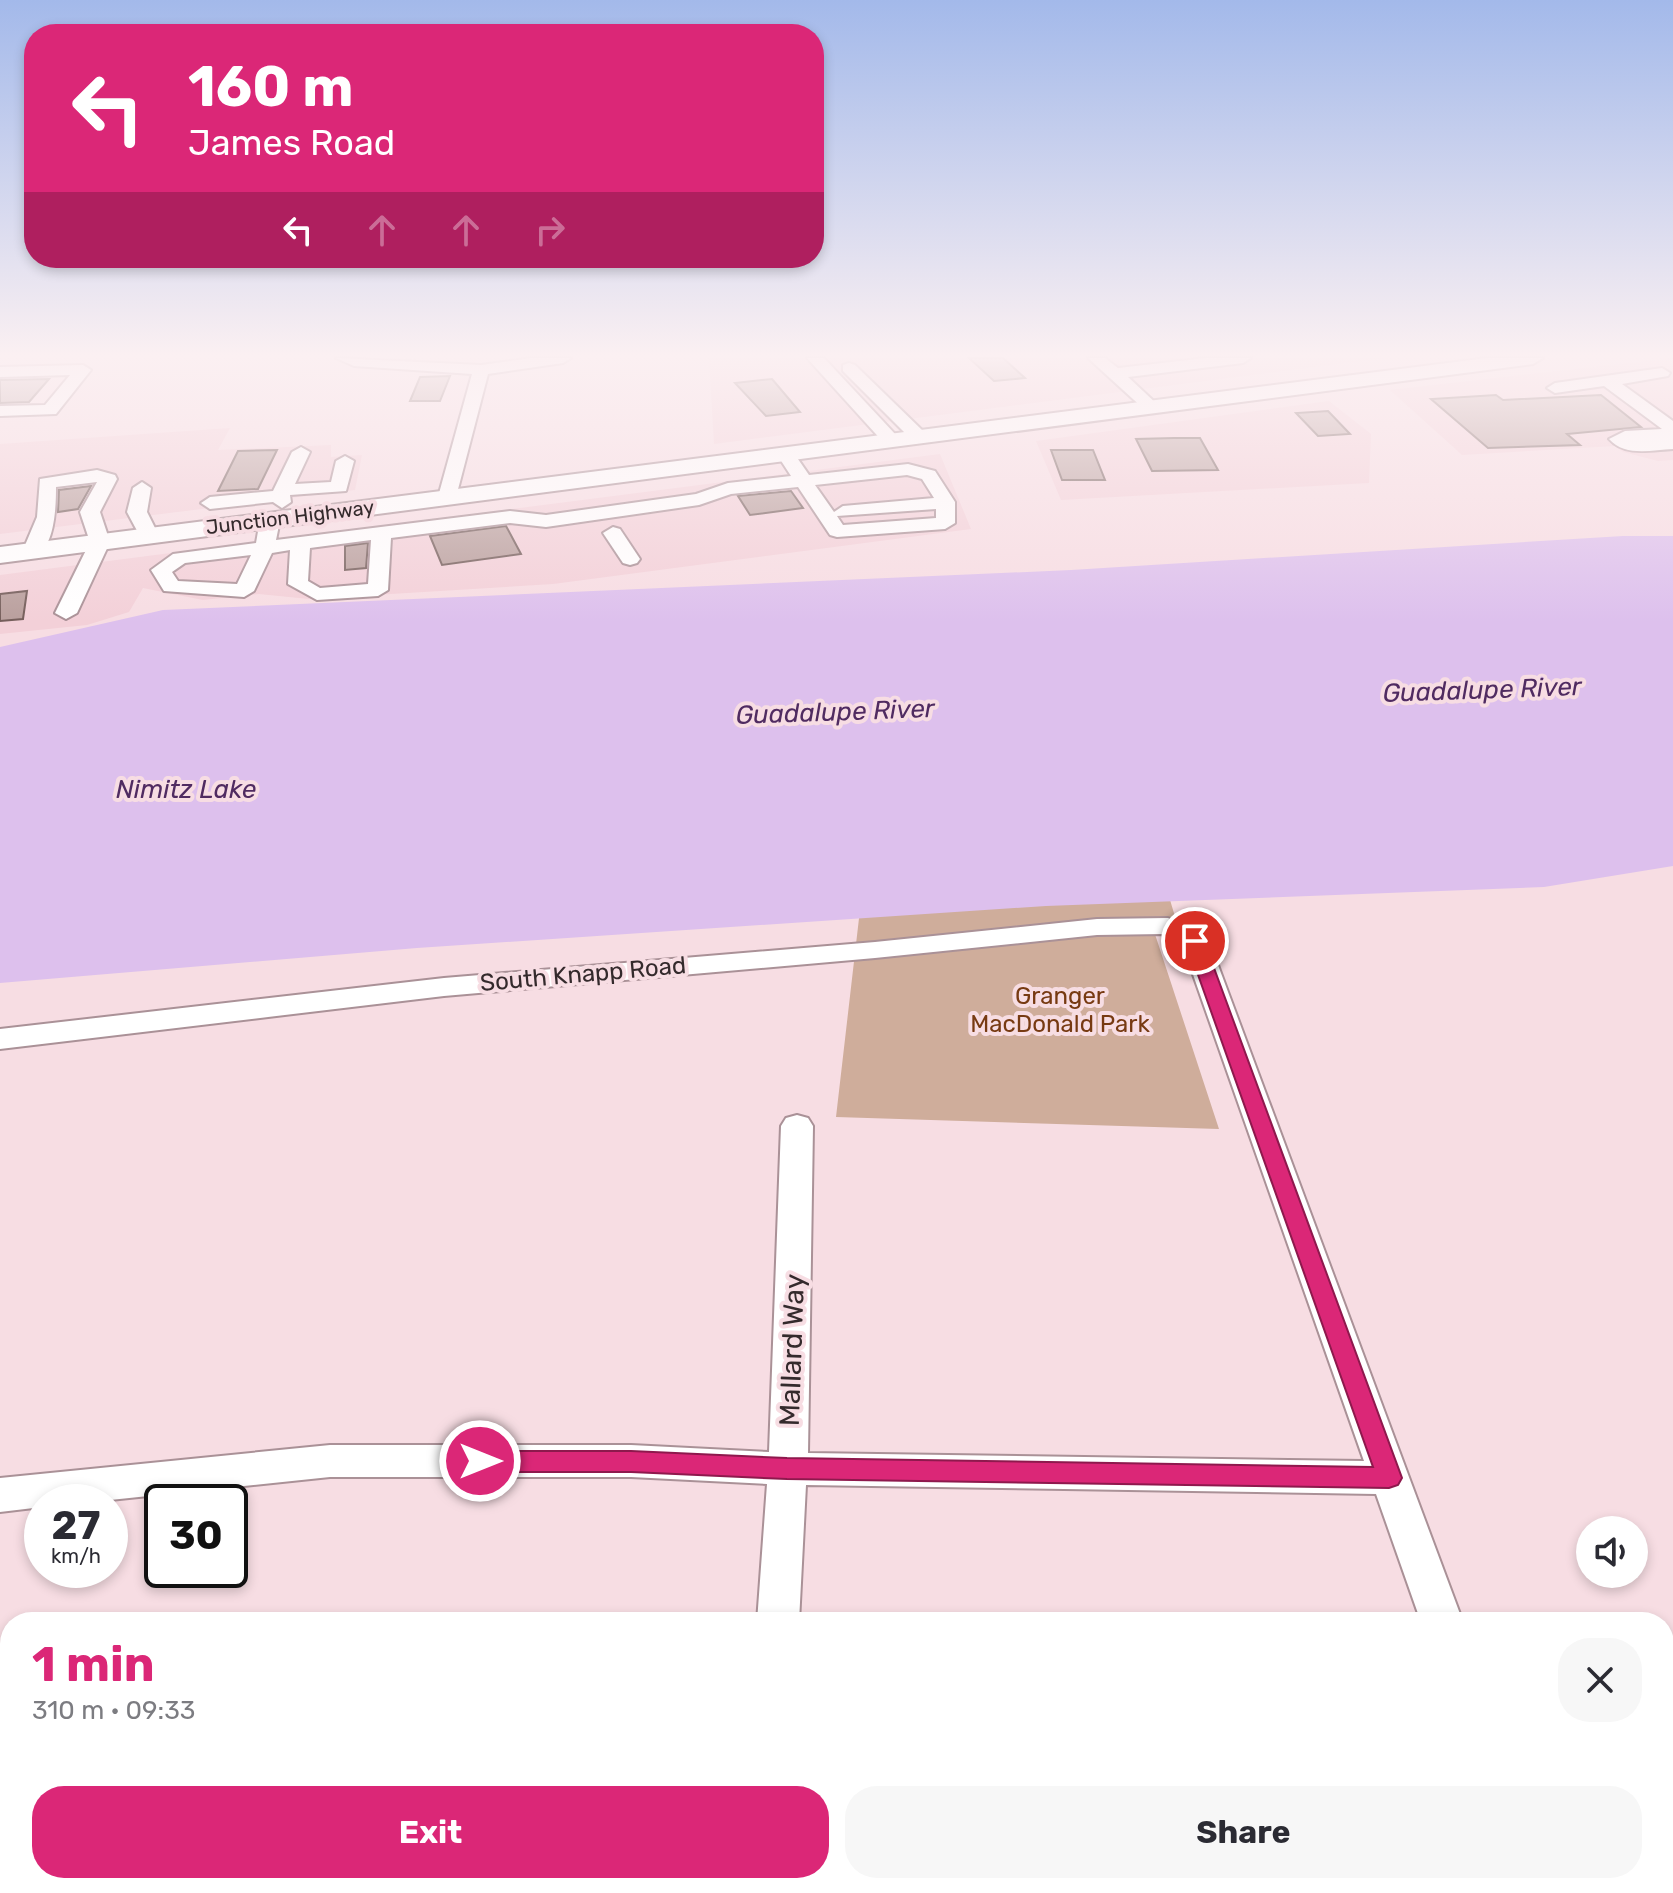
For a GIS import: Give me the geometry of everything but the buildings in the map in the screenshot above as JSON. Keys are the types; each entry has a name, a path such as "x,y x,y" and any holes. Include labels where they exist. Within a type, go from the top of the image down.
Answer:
{"main road":[{"name":"Junction Highway","path":"0,555 149,536 280,506 347,510 835,446"}],"street":[{"path":"447,497 461,446"},
{"path":"301,452 265,546 510,517 546,521 699,499 728,489 804,480 908,469 929,475 946,502 945,523 837,531 804,480 785,453"},
{"path":"345,461 339,487 347,510"},
{"path":"578,480 599,513"},
{"path":"210,503 280,506 339,487"},
{"path":"142,488 137,512 149,536"},
{"path":"33,550 68,515 100,542 66,613"},
{"path":"300,542 298,584 317,594 378,590 381,532"},
{"path":"613,533 630,559"},
{"name":"South Knapp Road","path":"0,1039 444,987 875,950 1036,932 1168,926 1195,941 1389,1478"},
{"name":"Mallard Way","path":"779,1612 787,1469 797,1126"},
{"path":"0,1495 330,1461 631,1461 787,1469 1389,1478 1438,1612"}],"shaded area":[{"path":"0,446 220,446 218,450 331,446 331,457 362,455 355,490 0,534"},
{"path":"1038,446 1370,446 1369,483 1061,500"},
{"path":"1452,446 1609,446 1462,455"},
{"path":"1615,446 1673,446 1673,460 1658,461 1623,452"},
{"path":"940,454 971,529 553,584 309,599 259,594 203,600 143,588 129,612 87,625 0,634 0,575"}],"green space":[{"name":"Granger MacDonald Park","path":"1165,883 1176,920 1151,922 1219,1129 836,1117 861,901"}],"water":[{"name":"Nimitz Lake","path":"1623,536 1673,536 1673,866 1544,887 1046,906 417,948 0,983 0,647 163,610 1071,570"}],"route":[{"path":"480,1461 631,1461 787,1469 1389,1478 1195,941"}],"water label":[{"name":"Guadalupe River","path":"1482,690"},
{"name":"Guadalupe River","path":"835,712"}]}
